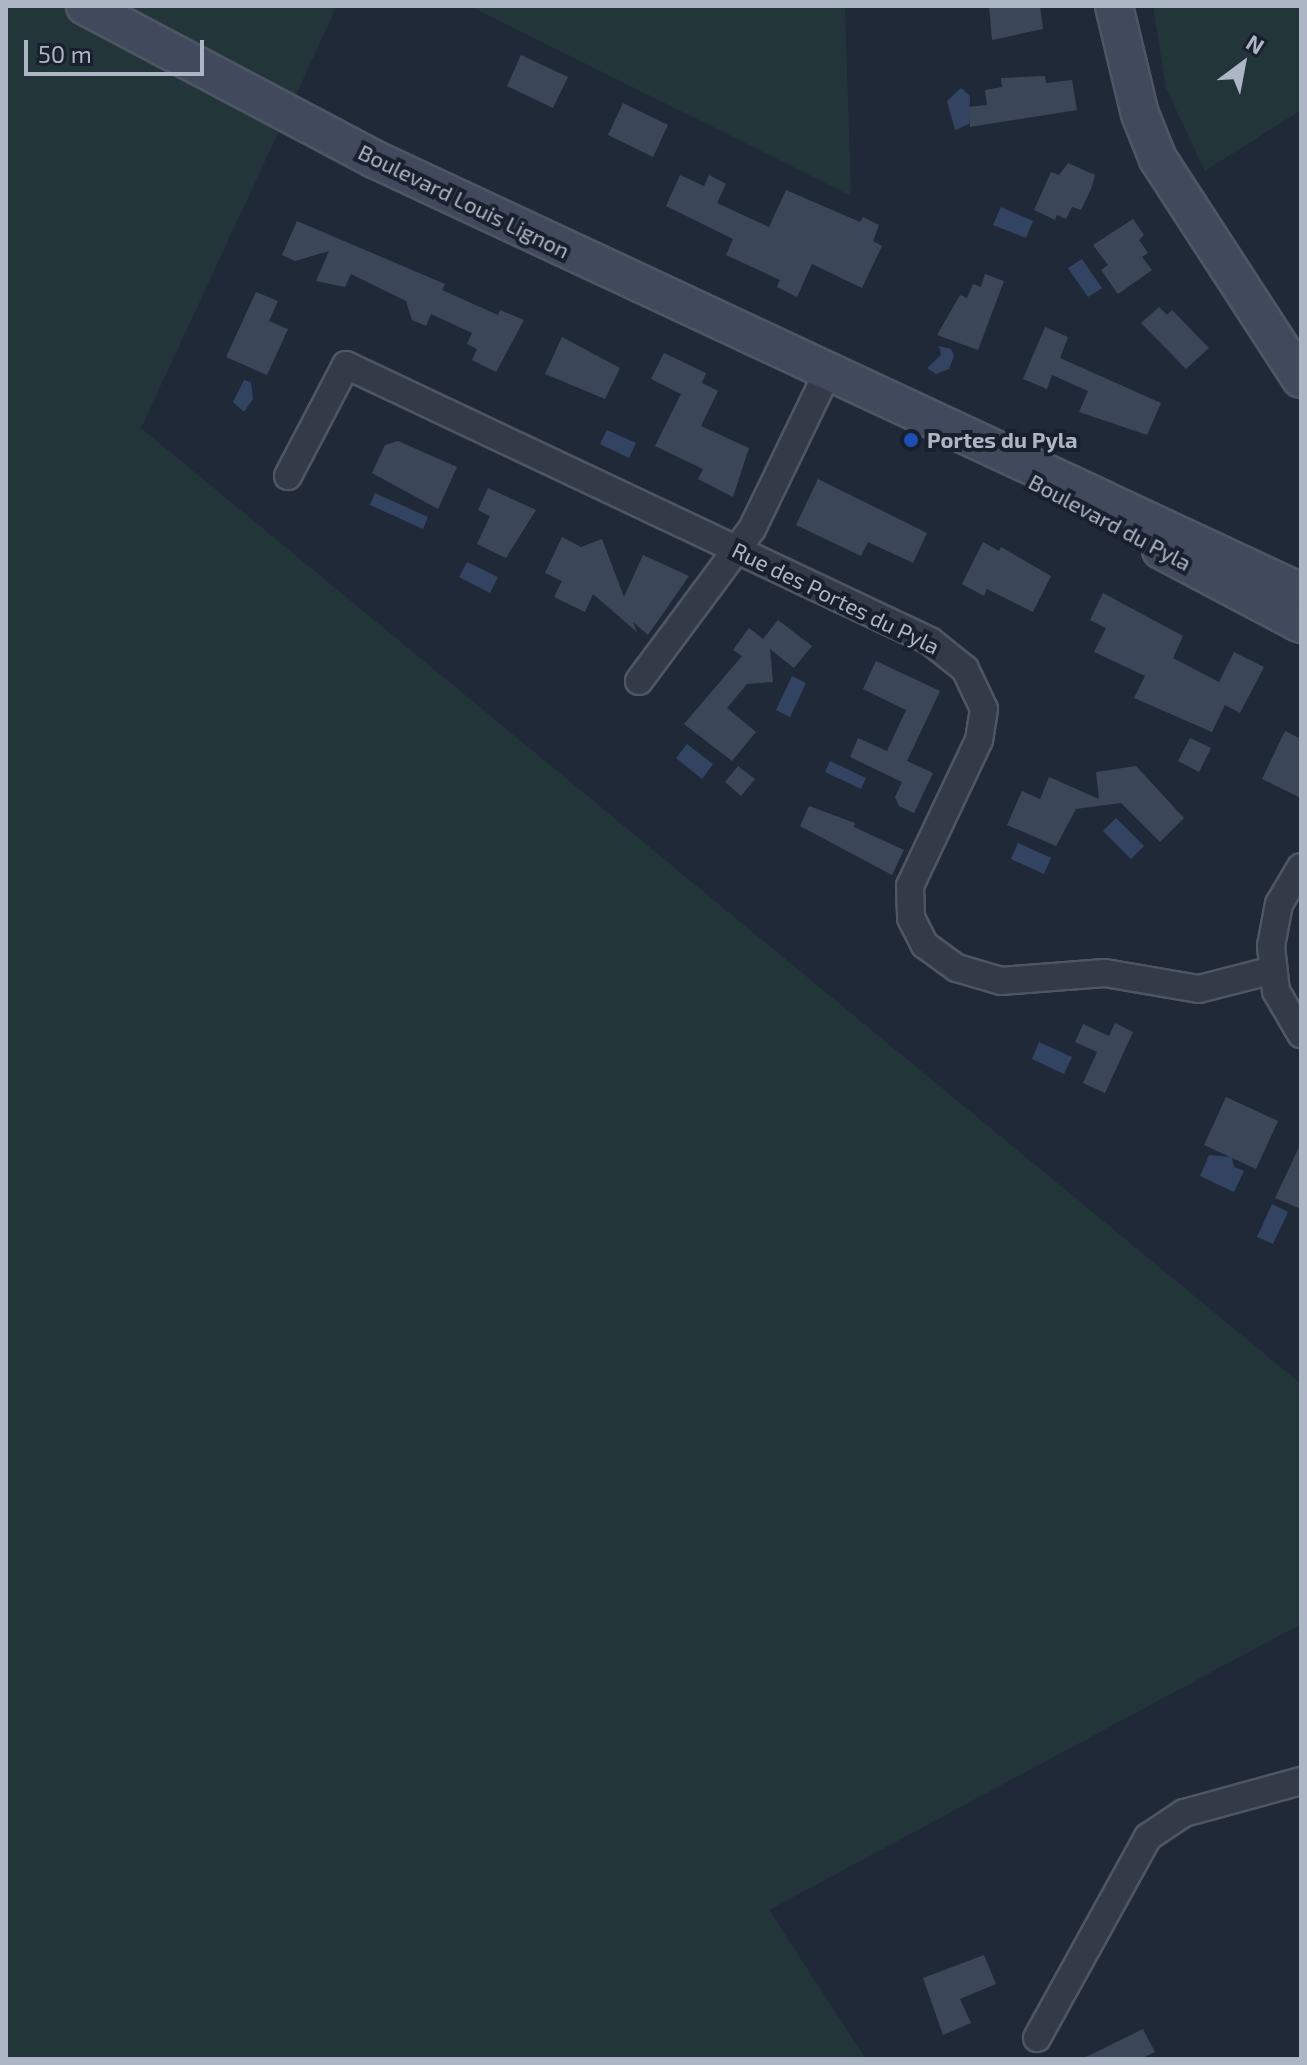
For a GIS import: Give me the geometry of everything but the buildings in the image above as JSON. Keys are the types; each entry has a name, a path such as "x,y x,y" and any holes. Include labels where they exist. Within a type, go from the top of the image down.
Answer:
{"main road":[{"name":"Boulevard Louis Lignon","path":"85,6 374,159 838,379"},
{"path":"1114,6 1140,114 1158,159 1301,379"},
{"name":"Boulevard du Pyla","path":"838,379 1059,475 1301,592"},
{"name":"Boulevard du Pyla","path":"838,379 1301,624"}],"street":[{"name":"Rue des Portes du Pyla","path":"288,476 346,365 930,641 957,660 980,695 984,709 979,740 910,886 914,927 933,952 972,975 1001,981 1105,973 1199,989 1273,970"},
{"path":"639,681 738,550 838,379"},
{"path":"1301,867 1273,925 1273,970 1282,1010 1301,1034"},
{"path":"1037,2038 1148,1837 1184,1813 1301,1781"}],"green space":[{"path":"6,6 337,6 141,428 1301,1384 1301,1624 769,1910 866,2059 6,2059"},
{"path":"470,6 845,6 851,196"},
{"path":"1153,6 1301,6 1301,110 1205,171 1166,88"}],"water":[{"path":"961,88 970,96 969,124 955,130 947,101"},
{"path":"1001,207 1033,221 1026,238 993,225"},
{"path":"1082,259 1102,288 1088,297 1068,268"},
{"path":"939,346 951,349 954,356 949,369 936,374 927,368 941,355"},
{"path":"244,380 251,382 253,399 244,412 233,402"},
{"path":"607,430 636,443 629,458 600,444"},
{"path":"375,493 428,517 423,529 370,505"},
{"path":"467,562 498,577 490,593 459,577"},
{"path":"792,676 806,683 790,717 776,710"},
{"path":"687,744 713,764 702,779 676,758"},
{"path":"830,761 866,778 861,789 825,772"},
{"path":"1116,818 1144,846 1131,859 1103,831"},
{"path":"1018,843 1051,858 1044,874 1011,859"},
{"path":"1039,1042 1072,1057 1064,1074 1032,1059"},
{"path":"1209,1155 1232,1157 1234,1167 1244,1171 1234,1192 1200,1176"},
{"path":"1272,1204 1288,1212 1273,1244 1257,1237"}],"place":[{"name":"Portes du Pyla","path":"911,440"}]}
